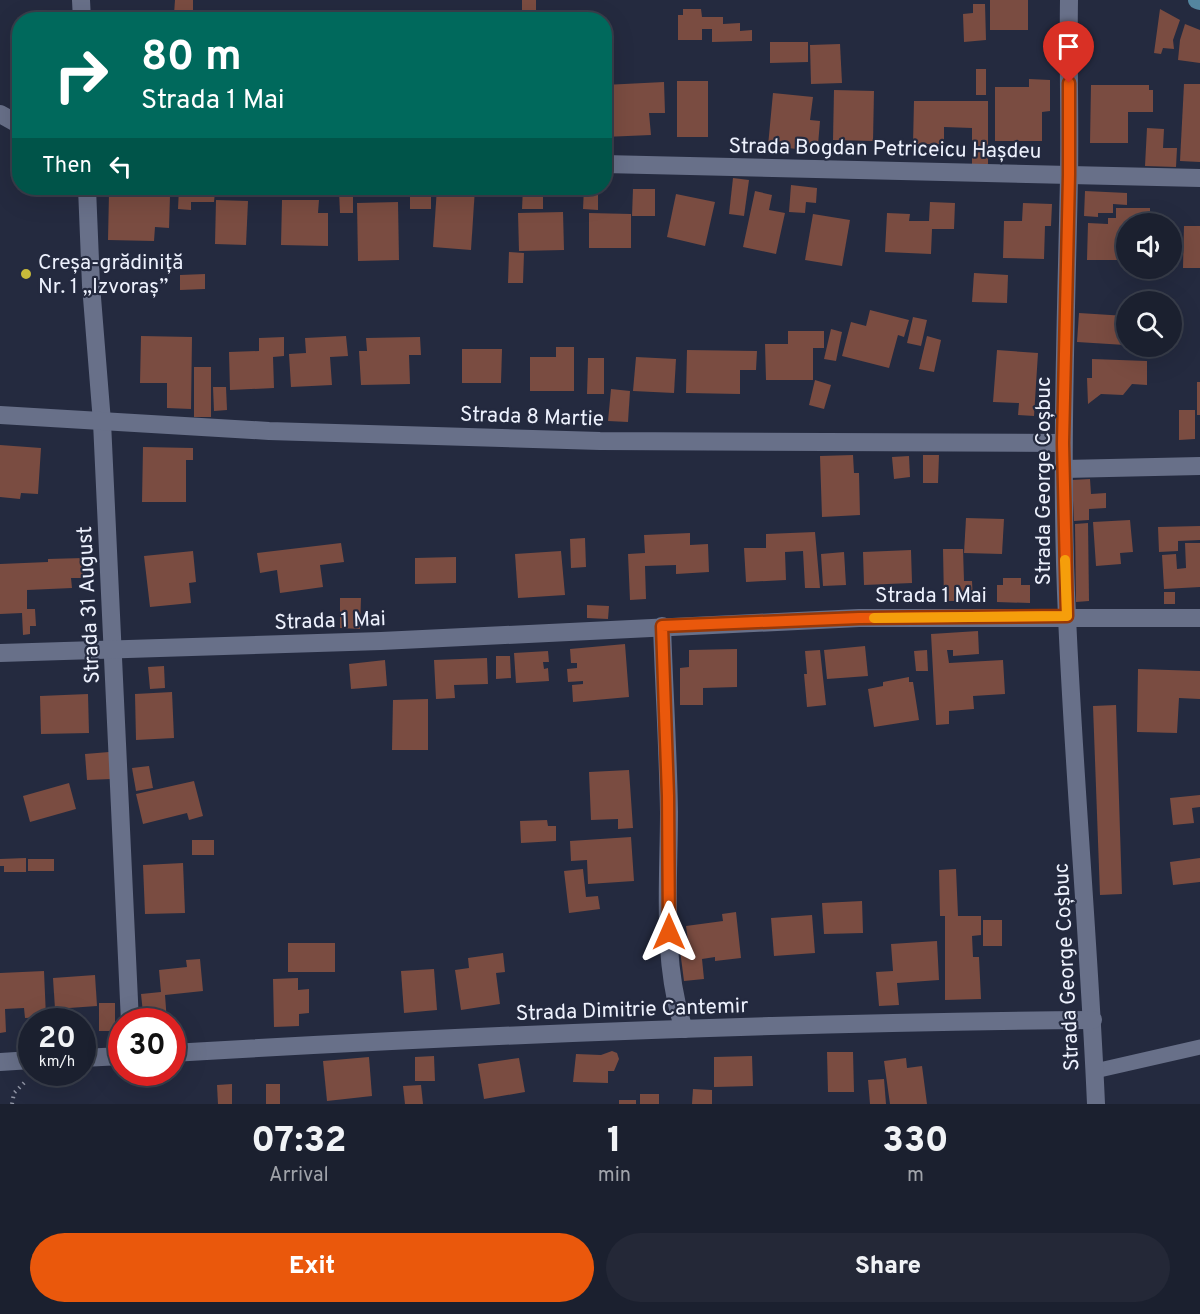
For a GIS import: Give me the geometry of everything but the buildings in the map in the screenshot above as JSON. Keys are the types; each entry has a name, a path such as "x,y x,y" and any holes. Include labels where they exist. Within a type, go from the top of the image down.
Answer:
{"street":[{"name":"Strada George Coșbuc","path":"1069,0 1069,175 1063,443 1067,616 1093,1020 1096,1104"},
{"name":"Strada Bogdan Petriceicu Hașdeu","path":"612,164 1200,178"},
{"name":"Strada 31 August","path":"87,195 91,285 102,422 128,1008"},
{"name":"Strada 8 Martie","path":"0,415 269,431 600,441 1063,443"},
{"path":"1064,469 1200,466"},
{"name":"Strada 1 Mai","path":"0,653 381,641 859,618 1067,616 1200,618"},
{"path":"662,626 668,796 669,954 671,983 684,1029"},
{"name":"Strada Dimitrie Cantemir","path":"186,1052 387,1041 901,1021 1093,1020"},
{"path":"0,1062 18,1066"}],"lane":[{"path":"1095,1071 1200,1047"}],"path":[{"path":"12,1104 14,1093 19,1086"}],"slow traffic":[{"path":"874,618 1067,616 1065,560"}],"place":[{"name":"Creșa-grădiniță Nr. 1 „Izvoraș”","path":"26,274"}],"route":[{"path":"669,932 668,796 662,626 859,618 1067,616 1063,443 1069,83"}]}
